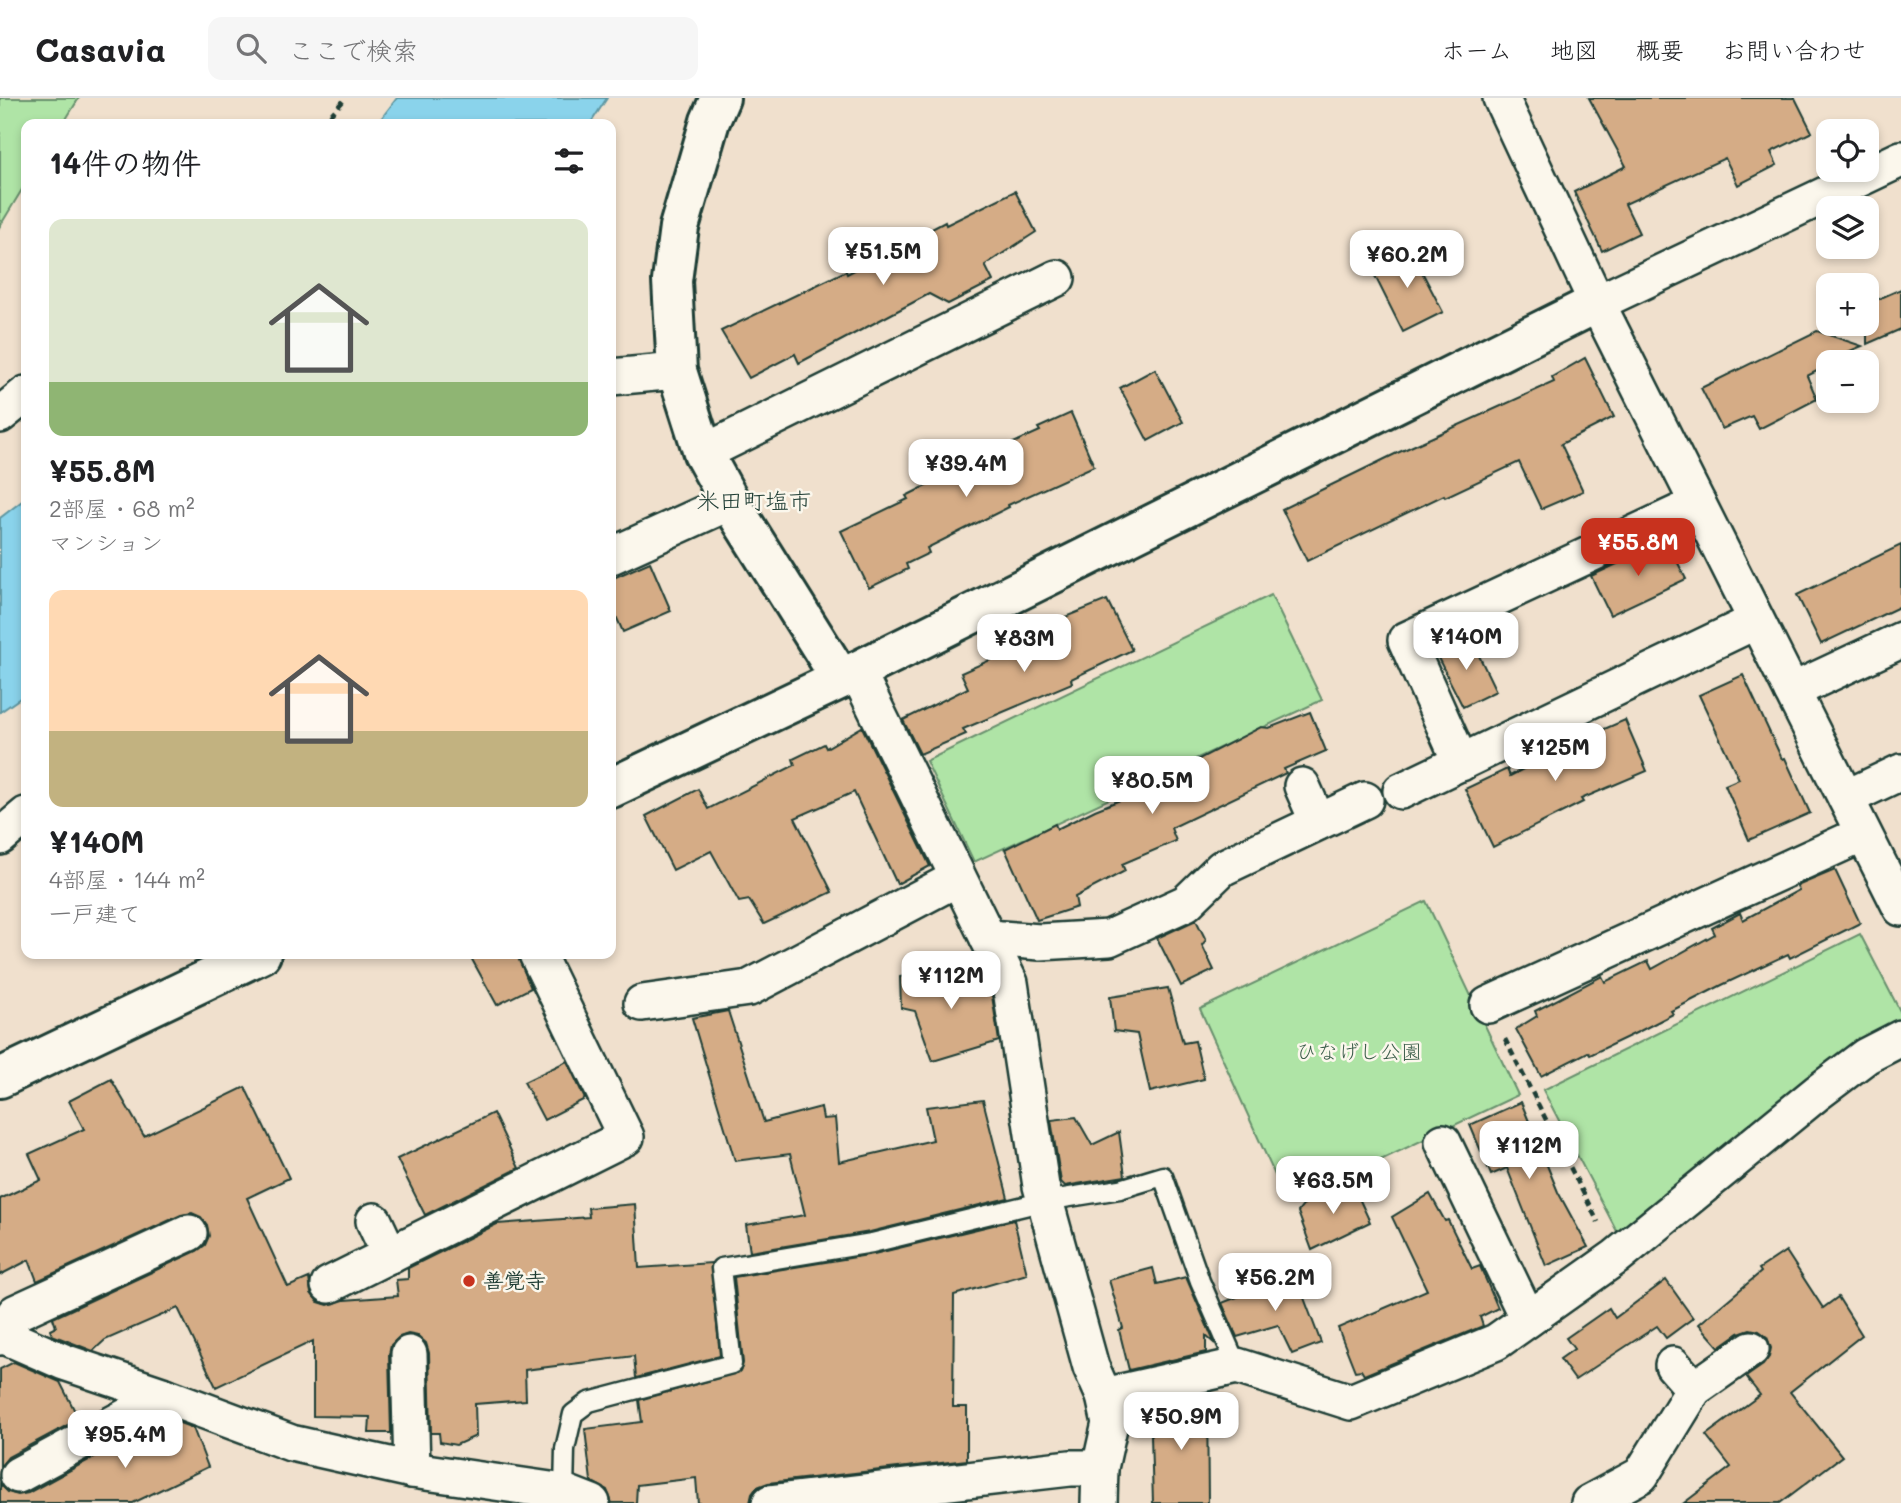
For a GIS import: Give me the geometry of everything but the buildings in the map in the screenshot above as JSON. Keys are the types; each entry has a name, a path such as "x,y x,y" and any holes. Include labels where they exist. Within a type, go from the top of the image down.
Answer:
{"street":[{"path":"720,98 710,121 679,227 671,281 677,371 704,453 730,502 849,675 958,878 1010,983 1045,1201 1091,1367 1104,1396 1110,1423 1100,1468 1099,1503"},
{"path":"1501,98 1597,303 1863,834 1899,897"},
{"path":"616,786 849,675 1597,303 1901,159"},
{"path":"704,453 1058,278"},
{"path":"616,377 677,371"},
{"path":"0,415 21,398"},
{"path":"616,554 730,502"},
{"path":"1461,763 1406,640 1698,504"},
{"path":"1401,791 1756,621"},
{"path":"1792,691 1901,639"},
{"path":"1846,797 1901,772"},
{"path":"1302,786 1318,822"},
{"path":"988,938 1040,942 1109,938 1185,903 1222,868 1365,800"},
{"path":"0,836 21,819"},
{"path":"1488,1005 1863,834"},
{"path":"642,1003 749,988 958,878"},
{"path":"0,1078 250,959"},
{"path":"329,1285 626,1137 539,959"},
{"path":"1104,1396 1237,1366 1351,1402 1496,1342 1616,1257 1866,1056 1901,1038"},
{"path":"1443,1142 1528,1319"},
{"path":"374,1221 390,1255"},
{"path":"189,1233 15,1313 1,1335 64,1362 291,1443 412,1470 578,1497"},
{"path":"1590,1503 1642,1475 1683,1377 1751,1349"},
{"path":"409,1354 412,1470"},
{"path":"18,1475 165,1396"},
{"path":"770,1503 1070,1468 1100,1468"}],"lane":[{"path":"578,1497 565,1450 573,1414 589,1402 732,1364 721,1268 872,1243 1045,1201 1120,1189 1163,1177 1200,1281 1237,1366"}],"path":[{"path":"327,119 346,98"},
{"path":"1488,1005 1616,1257"}],"green space":[{"path":"0,98 79,98 66,119 21,119 21,191 0,226"},
{"path":"1271,595 1322,700 974,862 926,761"},
{"name":"ひなげし公園","path":"1426,901 1518,1095 1288,1204 1200,1009"},
{"path":"1860,934 1901,1013 1901,1022 1621,1239 1543,1090"}],"water":[{"path":"397,98 607,98 593,119 381,119"},
{"path":"21,502 21,697 0,712 0,518"}],"place":[{"name":"善覚寺","path":"469,1281"}],"district":[{"name":"米田町塩市","path":"754,501"}]}
